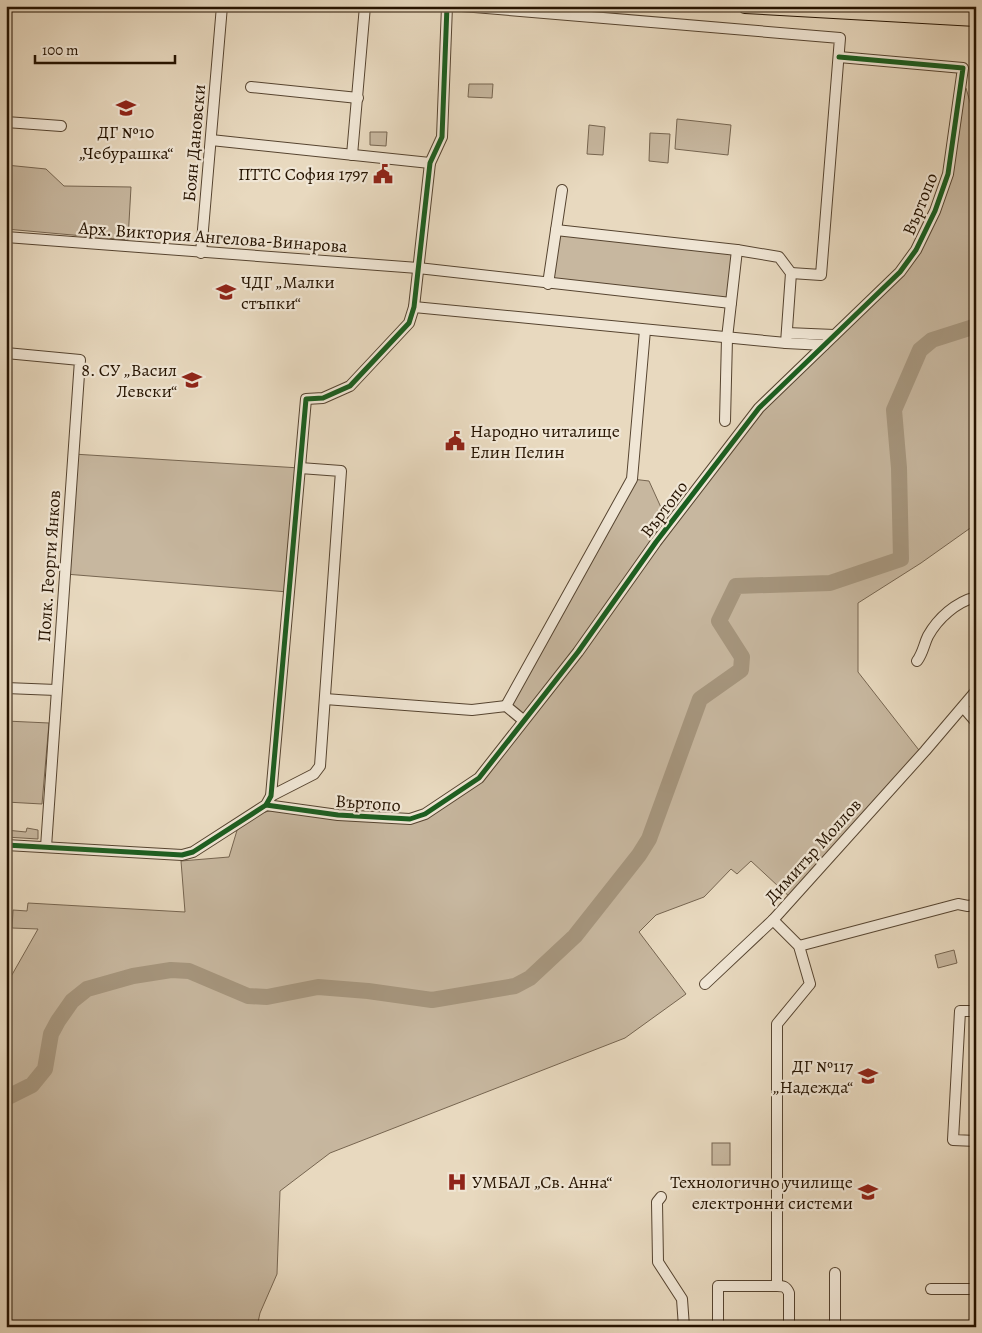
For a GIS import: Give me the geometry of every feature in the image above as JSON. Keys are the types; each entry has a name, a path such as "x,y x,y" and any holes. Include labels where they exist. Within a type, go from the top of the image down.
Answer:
{"main road":[{"path":"745,6 976,19"}],"street":[{"name":"Боян Дановски","path":"201,253 222,6"},
{"path":"352,155 365,6"},
{"path":"269,800 306,399 323,398 350,386 409,323 414,306 430,163 442,137 447,6"},
{"path":"462,6 840,38 821,276 791,274"},
{"name":"Въртопо","path":"269,800 338,815 410,819 426,814 479,778 578,652 656,542 759,408 900,272 916,250 935,211 948,174 963,68 839,57"},
{"path":"251,87 358,98"},
{"path":"6,122 61,126"},
{"path":"211,140 430,163"},
{"path":"548,284 562,190"},
{"path":"556,230 737,250 779,257 791,274 786,338"},
{"name":"Арх. Виктория Ангелова-Винарова","path":"6,237 418,268 731,303"},
{"path":"725,421 727,338 737,250"},
{"path":"414,306 727,338 786,338 834,335"},
{"path":"506,706 632,479 644,330"},
{"path":"786,338 824,345"},
{"name":"Полк. Георги Янков","path":"6,352 80,360 46,847"},
{"path":"6,845 182,855 193,852 269,800 314,774 320,766 341,471 300,468"},
{"path":"917,661 928,637 942,618 963,600 976,597"},
{"path":"6,688 56,690"},
{"name":"Димитър Моллов","path":"789,1327 789,1293 787,1288 780,1286 777,1024 810,984 799,946 773,920 976,692"},
{"path":"325,699 472,710 506,706 523,720"},
{"path":"963,707 976,722"},
{"path":"799,946 958,904 968,906 976,904"},
{"path":"705,984 773,920"},
{"path":"976,1011 960,1011 953,1140 976,1141"},
{"path":"661,1197 657,1202 658,1262 682,1299 684,1327"},
{"path":"835,1273 835,1327"},
{"path":"718,1327 718,1286 780,1286"},
{"path":"931,1289 976,1289"}],"shaded area":[{"path":"469,84 493,84 492,98 468,97"},
{"path":"961,87 966,88 976,123 976,524 921,563 858,603 858,672 922,754 792,899 751,861 737,874 731,869 704,897 656,915 639,932 686,994 625,1038 330,1153 280,1191 277,1274 260,1313 257,1327 6,1327 6,981 9,980 38,929 12,928 13,910 27,911 28,903 185,912 181,861 229,857 238,827 254,815 273,810 340,817 425,814 479,778 523,720 506,706 632,479 649,481 669,525 759,408 900,272 948,174"},
{"path":"677,119 731,125 728,155 675,149"},
{"path":"589,125 605,127 603,155 587,154"},
{"path":"370,132 387,132 386,146 370,145"},
{"path":"650,133 670,134 668,163 649,161"},
{"path":"6,165 46,169 64,186 131,187 128,240 6,229"},
{"path":"556,230 737,250 731,303 548,284"},
{"path":"73,454 300,468 288,592 65,574"},
{"path":"6,721 49,723 42,804 6,802"},
{"path":"27,828 38,830 38,839 6,837 6,830 26,832"},
{"path":"954,950 957,963 938,968 935,955"},
{"path":"712,1143 730,1143 730,1165 712,1165"}],"waterway":[{"name":"Въртопо","path":"6,1098 32,1085 45,1069 51,1034 72,1001 87,989 133,976 171,970 189,971 248,996 267,997 318,987 368,991 432,1000 515,986 530,978 575,936 639,855 649,839 700,699 741,670 742,657 719,621 736,586 830,583 901,559 899,468 894,410 920,350 932,340 976,326"}],"cycle path":[{"path":"6,845 182,855 193,852 266,805 271,796 306,399 323,398 350,386 409,323 414,307 430,163 442,137 447,6"},
{"path":"266,805 338,815 410,819 425,814 479,778 578,652 656,542 759,408 900,272 916,250 935,211 948,174 963,68 839,57"}],"place":[{"name":"ДГ №10 „Чебурашка“","path":"126,108"},
{"name":"ПТТС София 1797","path":"383,174"},
{"name":"ЧДГ „Малки стъпки“","path":"226,292"},
{"name":"8. СУ „Васил Левски“","path":"192,380"},
{"name":"Народно читалище Елин Пелин","path":"455,441"},
{"name":"ДГ №117 „Надежда“","path":"868,1076"},
{"name":"УМБАЛ „Св. Анна“","path":"457,1182"},
{"name":"Технологично училище електронни системи","path":"868,1192"}]}
